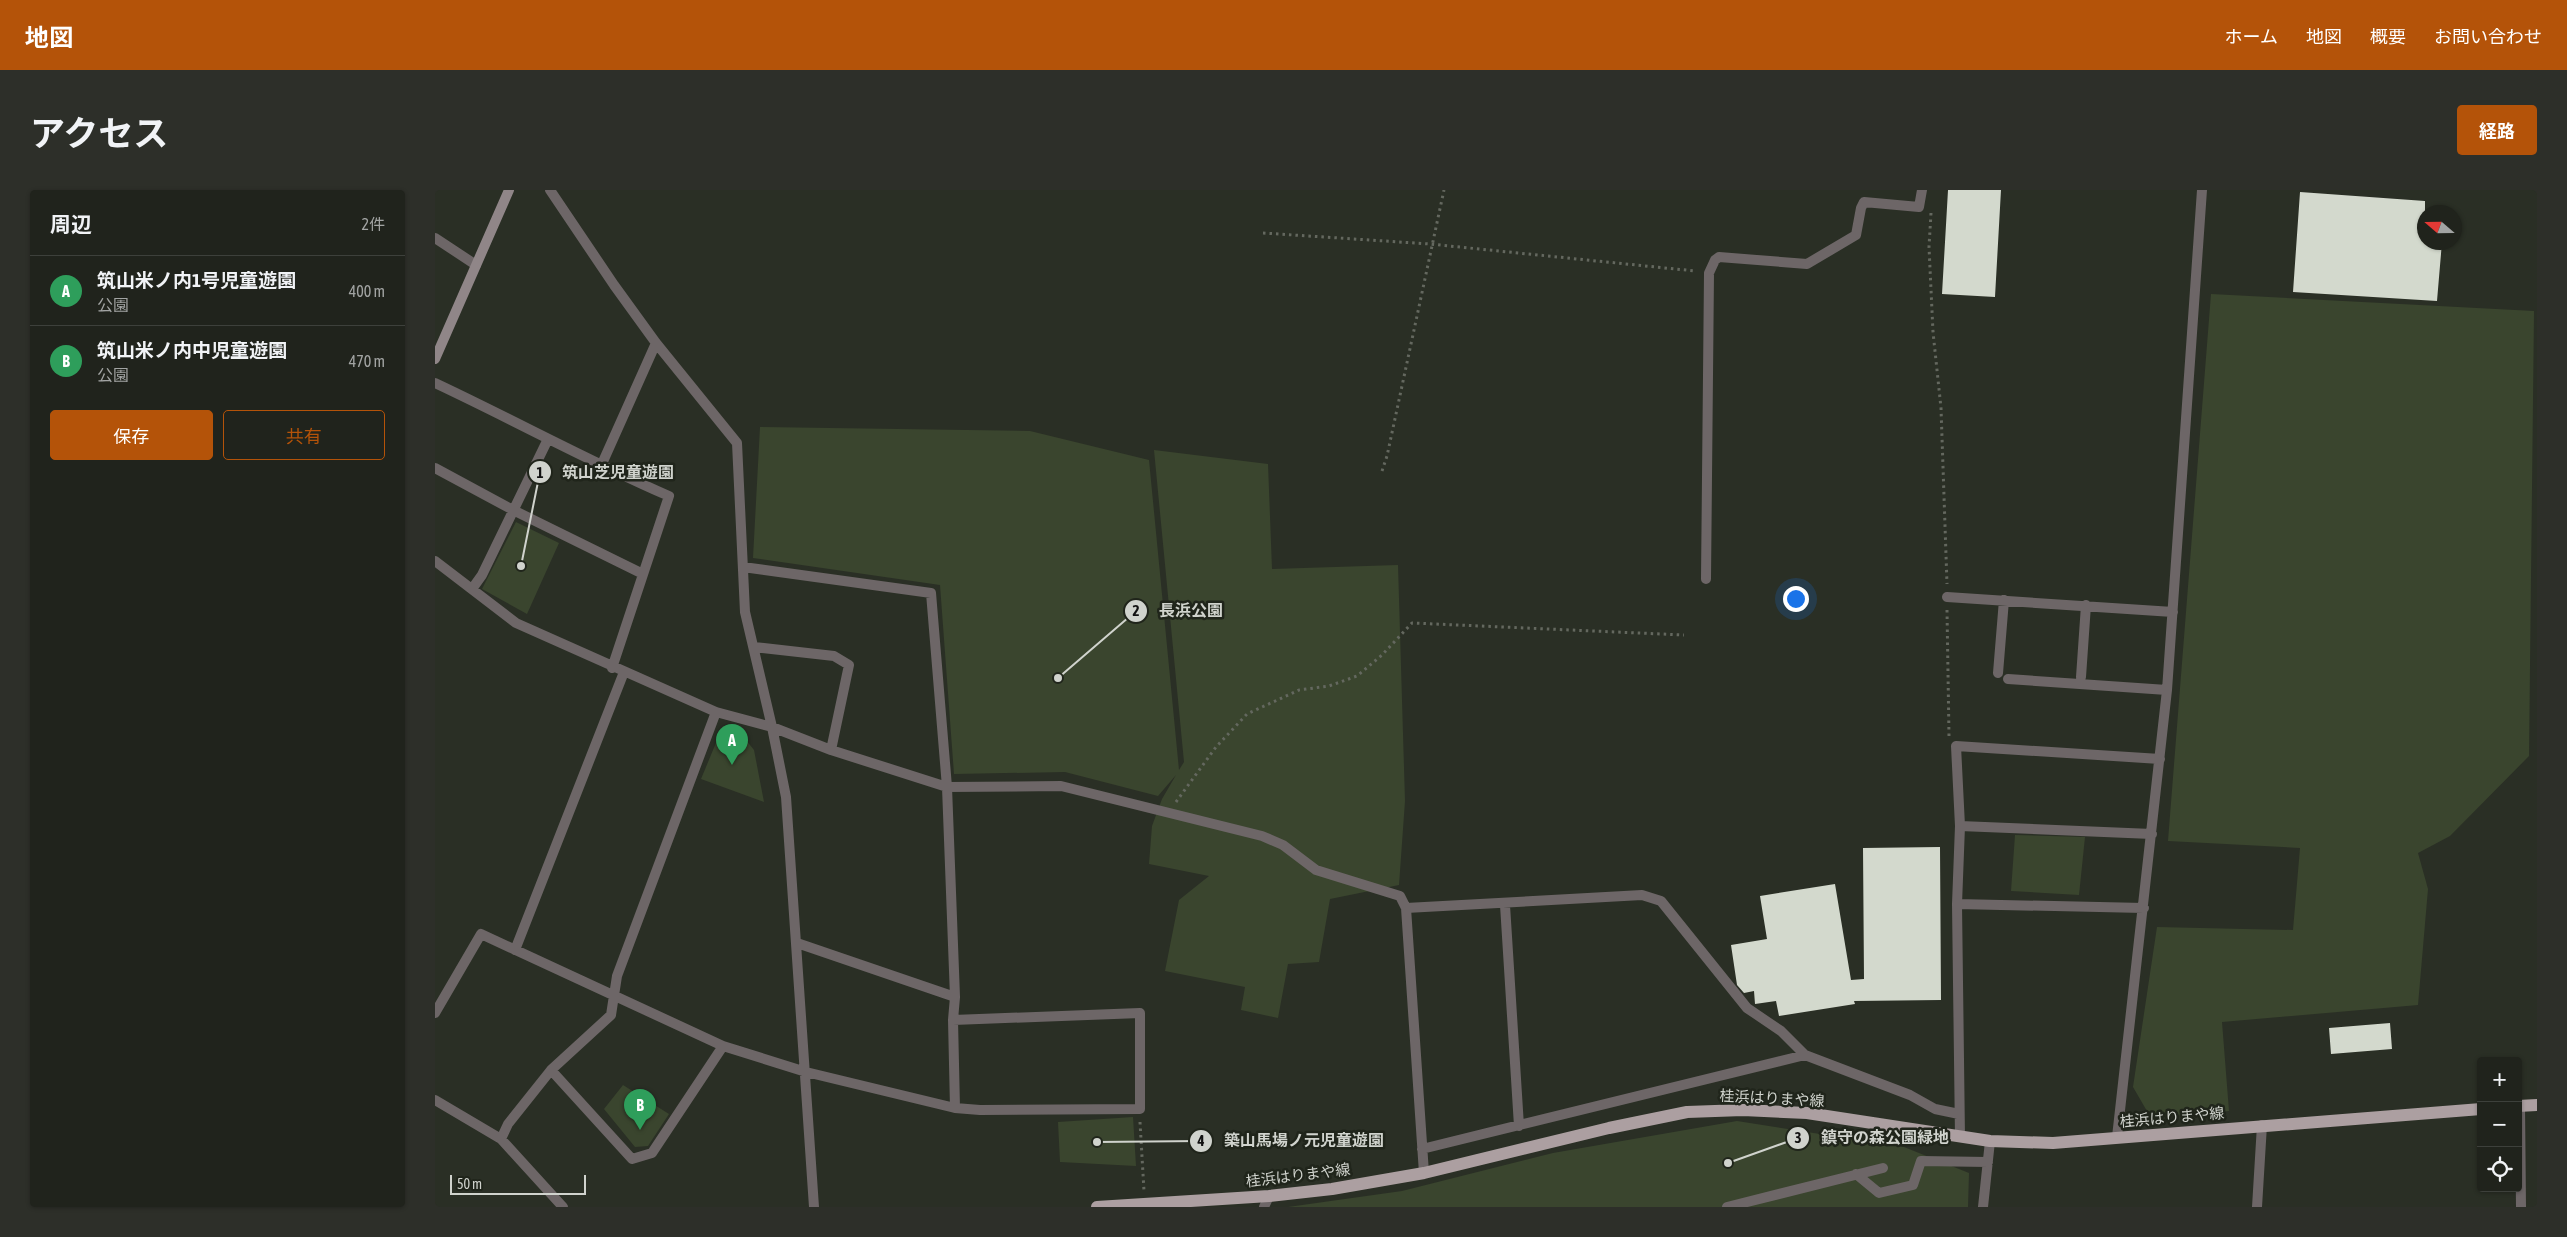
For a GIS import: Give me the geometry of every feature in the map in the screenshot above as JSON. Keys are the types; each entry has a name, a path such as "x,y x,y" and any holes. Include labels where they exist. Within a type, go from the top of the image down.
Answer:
{"main road":[{"path":"2522,1106 2537,1104"},
{"name":"桂浜はりまや線","path":"1097,1207 1145,1204 1266,1202 1423,1173 1609,1128 1687,1112 1743,1110 1807,1113 1989,1141 2053,1143 2477,1109"}],"street":[{"path":"435,358 509,190"},
{"path":"550,190 614,285 656,342 737,443 745,612 772,727 785,797 797,943 814,1207"},
{"path":"1706,579 1709,273 1719,257 1807,264 1856,235 1861,208 1864,202 1919,207 1922,190"},
{"path":"2117,1138 2167,690 2202,190"},
{"path":"435,238 476,265"},
{"path":"601,466 656,342"},
{"path":"435,383 520,423 601,466 669,496 612,668"},
{"path":"472,589 481,575 548,439"},
{"path":"435,468 513,510 643,574"},
{"path":"435,561 516,623 612,668 716,712 772,727 831,750 947,787 1061,786 1262,836 1283,844 1316,870 1400,896 1406,908 1423,1173"},
{"path":"743,566 931,593 947,787 955,997 953,1020 955,1108"},
{"path":"1947,597 2173,612"},
{"path":"1998,674 2004,600"},
{"path":"2081,677 2086,605"},
{"path":"754,647 834,656 849,664 831,750"},
{"path":"515,950 624,672"},
{"path":"2008,679 2167,690"},
{"path":"501,1139 507,1124 551,1070 611,1015 617,976 716,712"},
{"path":"1960,1137 1957,904 1960,826 1956,746 2160,759"},
{"path":"1960,826 2152,834"},
{"path":"1406,908 1505,905 1642,895 1661,901 1747,1008 1781,1031 1805,1055 1910,1095 1935,1109 1959,1114"},
{"path":"1957,904 2144,908"},
{"path":"1505,905 1519,1126"},
{"path":"435,1013 481,934 723,1046 806,1072 955,1108 980,1110 1140,1109 1140,1013 953,1020"},
{"path":"797,943 955,997"},
{"path":"551,1070 632,1159 651,1153 723,1046"},
{"path":"1422,1149 1805,1055"},
{"path":"435,1100 501,1139 563,1207"},
{"path":"2257,1207 2262,1125"},
{"path":"1983,1207 1989,1141"},
{"path":"2520,1147 2521,1207"},
{"path":"1855,1174 1879,1194 1913,1185 1921,1161 1988,1162"},
{"path":"1727,1207 1883,1168"}],"path":[{"path":"1382,471 1387,456 1430,244 1443,190"},
{"path":"1930,208 1929,247 1933,332 1941,408 1949,738 1956,746"},
{"path":"1263,233 1430,244 1709,273"},
{"path":"1168,812 1216,747 1247,714 1299,690 1329,686 1357,676 1382,655 1412,623 1685,635"},
{"path":"1140,1109 1145,1204"}],"green space":[{"path":"2211,294 2534,311 2529,756 2450,836 2418,853 2428,889 2418,1005 2222,1022 2229,1111 2151,1118 2133,1087 2157,927 2293,930 2300,848 2168,841"},
{"path":"760,427 1030,431 1149,460 1179,770 1184,762 1154,450 1268,464 1272,569 1398,565 1405,801 1399,885 1330,899 1319,962 1288,964 1278,1018 1241,1010 1245,987 1165,971 1179,900 1209,876 1149,864 1152,826 1162,799 1176,775 1158,796 1065,772 954,774 940,585 753,558"},
{"path":"516,522 559,543 527,614 482,589"},
{"path":"723,726 738,730 754,750 764,802 701,779"},
{"path":"2015,835 2085,837 2079,895 2011,891"},
{"path":"623,1085 669,1114 648,1146 635,1147 604,1109"},
{"path":"1133,1117 1136,1166 1060,1162 1058,1122"},
{"path":"1737,1121 1904,1147 1969,1173 1968,1207 1288,1207 1402,1191 1553,1153"}],"building":[{"path":"1948,190 2001,190 1995,297 1942,294"},
{"path":"2300,192 2425,201 2425,205 2417,205 2417,250 2441,250 2437,301 2293,292"},
{"path":"1940,847 1941,1000 1854,1001 1855,1004 1779,1016 1776,1001 1755,1004 1754,991 1744,993 1737,985 1731,945 1767,939 1760,896 1835,884 1851,980 1864,979 1863,848"},
{"path":"2390,1023 2392,1049 2331,1054 2329,1028"}],"place":[{"name":"筑山芝児童遊園","path":"521,566"},
{"name":"長浜公園","path":"1058,678"},
{"name":"筑山米ノ内1号児童遊園","path":"732,765"},
{"name":"筑山米ノ内中児童遊園","path":"640,1130"},
{"name":"築山馬場ノ元児童遊園","path":"1097,1142"},
{"name":"鎮守の森公園緑地","path":"1728,1163"}]}
